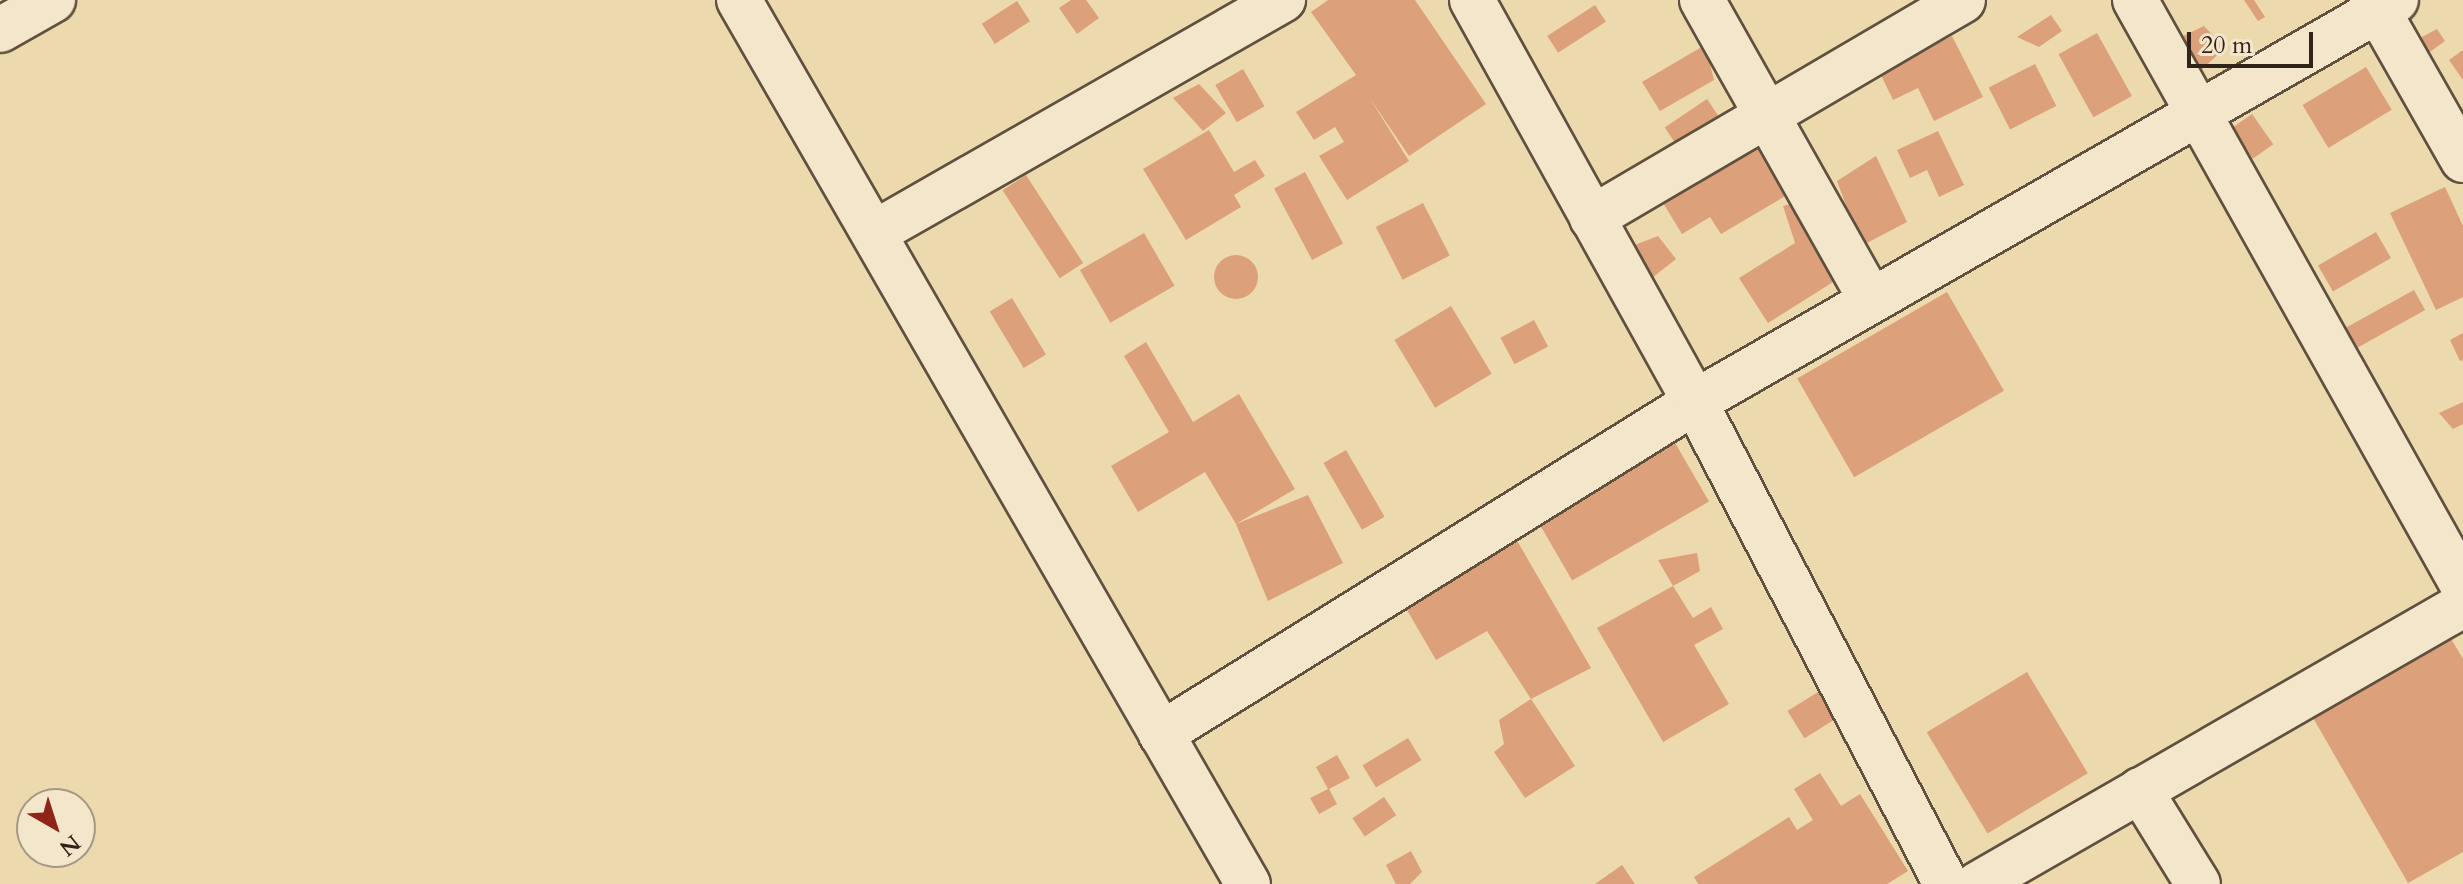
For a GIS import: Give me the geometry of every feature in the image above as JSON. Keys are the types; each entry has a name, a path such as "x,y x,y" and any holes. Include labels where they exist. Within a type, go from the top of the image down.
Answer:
{"street":[{"path":"0,30 53,0"},
{"path":"739,0 1248,884"},
{"path":"874,233 1283,0"},
{"path":"1472,0 1695,402 1946,884"},
{"path":"1702,0 1768,109 1871,300"},
{"path":"1592,218 1768,109 1963,0"},
{"path":"2135,0 2463,586"},
{"path":"1161,734 1695,402 2198,113 2382,3 2463,160"},
{"path":"1978,884 2463,605"},
{"path":"2140,790 2198,884"}],"building":[{"path":"1071,0 1086,0 1099,18 1077,34 1059,8"},
{"path":"1328,0 1415,0 1486,104 1409,156 1369,97 1409,161 1347,200 1319,156 1344,142 1335,127 1314,140 1296,112 1356,75 1311,12"},
{"path":"2244,0 2254,0 2265,17 2258,21"},
{"path":"1017,1 1030,21 995,44 982,24"},
{"path":"1595,5 1606,22 1558,53 1547,36"},
{"path":"2051,15 2062,31 2039,47 2017,37"},
{"path":"2204,26 2225,48 2199,72 2183,36"},
{"path":"2437,29 2445,41 2427,54 2422,37"},
{"path":"2097,33 2132,96 2093,117 2059,54"},
{"path":"1952,36 1983,97 1934,121 1918,88 1893,100 1880,73"},
{"path":"1705,45 1714,80 1660,111 1642,82"},
{"path":"2463,50 2463,80 2449,60"},
{"path":"2035,64 2056,106 2010,129 1989,88"},
{"path":"2366,67 2392,110 2328,148 2303,105"},
{"path":"1243,69 1264,106 1237,122 1215,85"},
{"path":"1199,84 1226,113 1203,131 1173,98"},
{"path":"1707,99 1722,121 1680,150 1665,128"},
{"path":"2252,114 2273,144 2253,159 2232,128"},
{"path":"1209,130 1234,172 1255,160 1265,176 1234,195 1241,207 1186,240 1143,169"},
{"path":"1938,131 1964,185 1939,197 1927,170 1910,178 1897,150"},
{"path":"1755,141 1787,195 1721,234 1710,217 1682,234 1660,198"},
{"path":"1876,156 1907,222 1861,246 1837,181"},
{"path":"1305,172 1343,244 1312,260 1274,188"},
{"path":"1026,175 1083,263 1060,278 1003,190"},
{"path":"2445,187 2463,226 2463,297 2436,310 2390,213"},
{"path":"1804,200 1849,272 1768,323 1739,278 1795,243 1783,206"},
{"path":"1423,203 1450,256 1403,280 1376,227"},
{"path":"2376,232 2391,258 2333,291 2318,266"},
{"path":"1144,233 1174,286 1110,323 1080,270"},
{"path":"1658,236 1676,259 1652,278 1632,246"},
{"path":"1236,255 1252,261 1258,277 1252,293 1236,299 1220,293 1214,277 1220,261"},
{"path":"2414,290 2425,310 2357,348 2346,328"},
{"path":"1947,292 2004,391 1854,477 1797,378"},
{"path":"1012,298 1046,355 1024,368 990,311"},
{"path":"1451,306 1492,374 1435,408 1394,340"},
{"path":"1534,320 1548,346 1515,364 1500,338"},
{"path":"2463,333 2463,360 2460,361 2450,340"},
{"path":"1146,342 1193,422 1239,394 1295,489 1236,524 1205,472 1138,512 1111,466 1169,432 1124,356"},
{"path":"2463,402 2463,424 2453,429 2439,413"},
{"path":"1674,441 1709,502 1572,581 1537,520"},
{"path":"1346,450 1384,517 1362,530 1323,463"},
{"path":"1308,495 1343,563 1268,601 1236,524"},
{"path":"1512,532 1591,668 1531,699 1487,631 1436,660 1400,598"},
{"path":"1697,553 1700,571 1673,586 1658,560"},
{"path":"1673,586 1693,618 1711,607 1723,629 1694,645 1729,704 1663,742 1597,628"},
{"path":"2446,630 2463,659 2463,852 2408,883 2308,709"},
{"path":"2027,672 2088,773 1987,833 1927,732"},
{"path":"1818,692 1835,719 1804,738 1787,711"},
{"path":"1531,699 1575,766 1525,798 1494,752 1504,744 1499,720"},
{"path":"1408,738 1421,760 1376,788 1363,765"},
{"path":"1337,755 1350,778 1329,789 1337,804 1319,814 1310,798 1328,789 1316,767"},
{"path":"1820,773 1841,806 1860,794 1908,871 1887,884 1698,884 1694,877 1789,817 1797,830 1813,820 1794,789"},
{"path":"1384,797 1396,815 1365,836 1352,818"},
{"path":"1411,851 1422,872 1410,884 1396,884 1386,865"},
{"path":"1622,865 1635,884 1595,884"}]}
